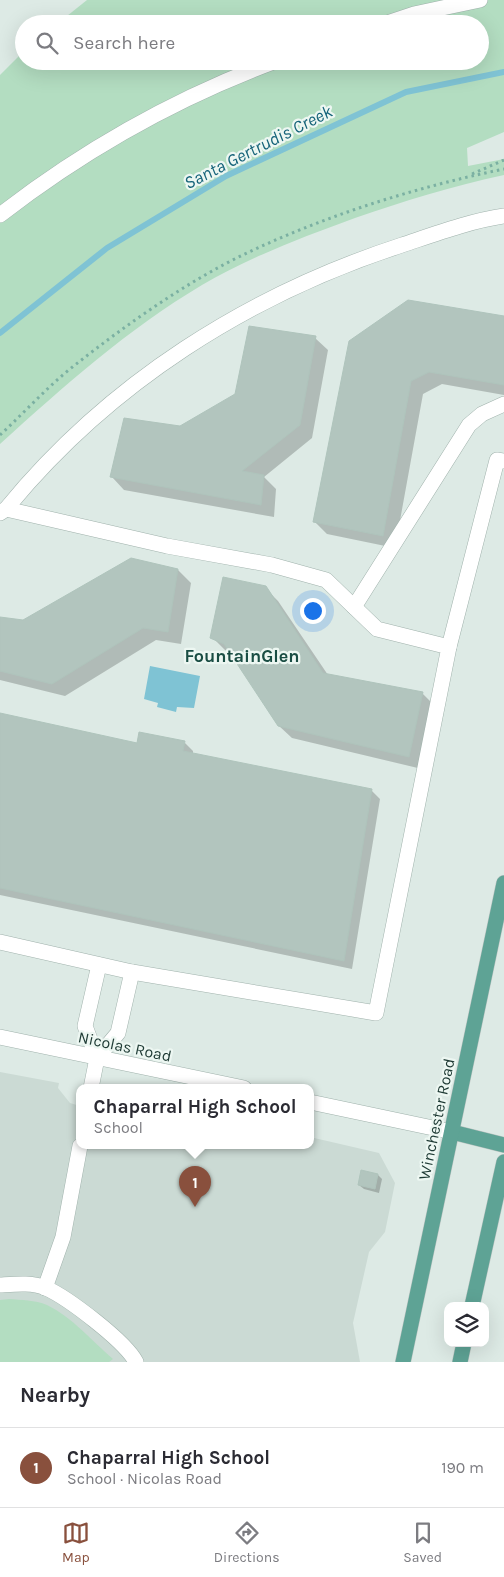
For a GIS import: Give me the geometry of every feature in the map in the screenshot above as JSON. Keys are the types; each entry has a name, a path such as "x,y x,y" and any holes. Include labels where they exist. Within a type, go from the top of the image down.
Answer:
{"main road":[{"name":"Winchester Road","path":"402,1362 504,883"},
{"path":"452,1132 504,1144"},
{"path":"473,1302 504,1162"},
{"path":"460,1362 463,1347"}],"street":[{"path":"411,15 480,0"},
{"path":"0,215 34,188 88,152 196,94 254,70"},
{"path":"449,647 377,629 326,580 272,565 167,546 3,511 37,471 134,384 168,359 222,324 265,300 355,260 426,237 504,216"},
{"path":"354,607 469,425 482,414 504,404"},
{"path":"0,942 132,972 376,1013 449,647 497,460 504,461"},
{"path":"97,1058 85,1026 99,965"},
{"path":"92,1084 97,1058 118,1033 132,972"},
{"name":"Nicolas Road","path":"0,1038 224,1084"},
{"path":"314,1103 452,1132"},
{"path":"45,1288 63,1237 79,1149"},
{"path":"0,1285 24,1284 45,1288 93,1321 132,1354 136,1362"}],"path":[{"path":"464,177 504,160"},
{"path":"0,435 74,366 130,324 200,279 248,252 312,226 398,195 464,177 504,169"}],"shaded area":[{"path":"0,1072 59,1083 58,1088 70,1103 76,1105 76,1149 314,1149 314,1138 379,1153 395,1183 385,1232 369,1252 353,1323 360,1362 0,1362"}],"green space":[{"path":"87,0 504,0 504,132 467,148 468,166 504,159 504,175 429,194 355,218 277,248 220,275 175,302 122,339 0,444 0,75 15,60 15,70 489,70 489,15 68,15"},
{"path":"0,1300 38,1302 56,1310 113,1359 109,1362 0,1362"}],"water":[{"path":"150,666 200,676 194,708 177,707 176,712 157,707 158,703 144,699"}],"building":[{"path":"408,300 504,316 504,385 429,372 411,381 383,536 313,522 349,341"},
{"path":"249,326 316,336 300,425 242,471 264,475 261,505 110,477 124,418 180,426 235,394"},
{"path":"131,558 178,569 168,632 143,628 52,684 0,671 0,617 23,620"},
{"path":"223,577 266,586 323,673 423,692 409,757 278,726 224,644 210,638"},
{"path":"0,713 137,743 139,732 185,741 183,751 372,789 344,961 0,888"},
{"path":"361,1170 378,1174 375,1189 358,1185"}],"waterway":[{"name":"Santa Gertrudis Creek","path":"0,333 107,248 226,176 406,92 504,72"}],"place":[{"name":"Chaparral High School","path":"195,1207"}],"district":[{"name":"FountainGlen","path":"242,656"}]}
